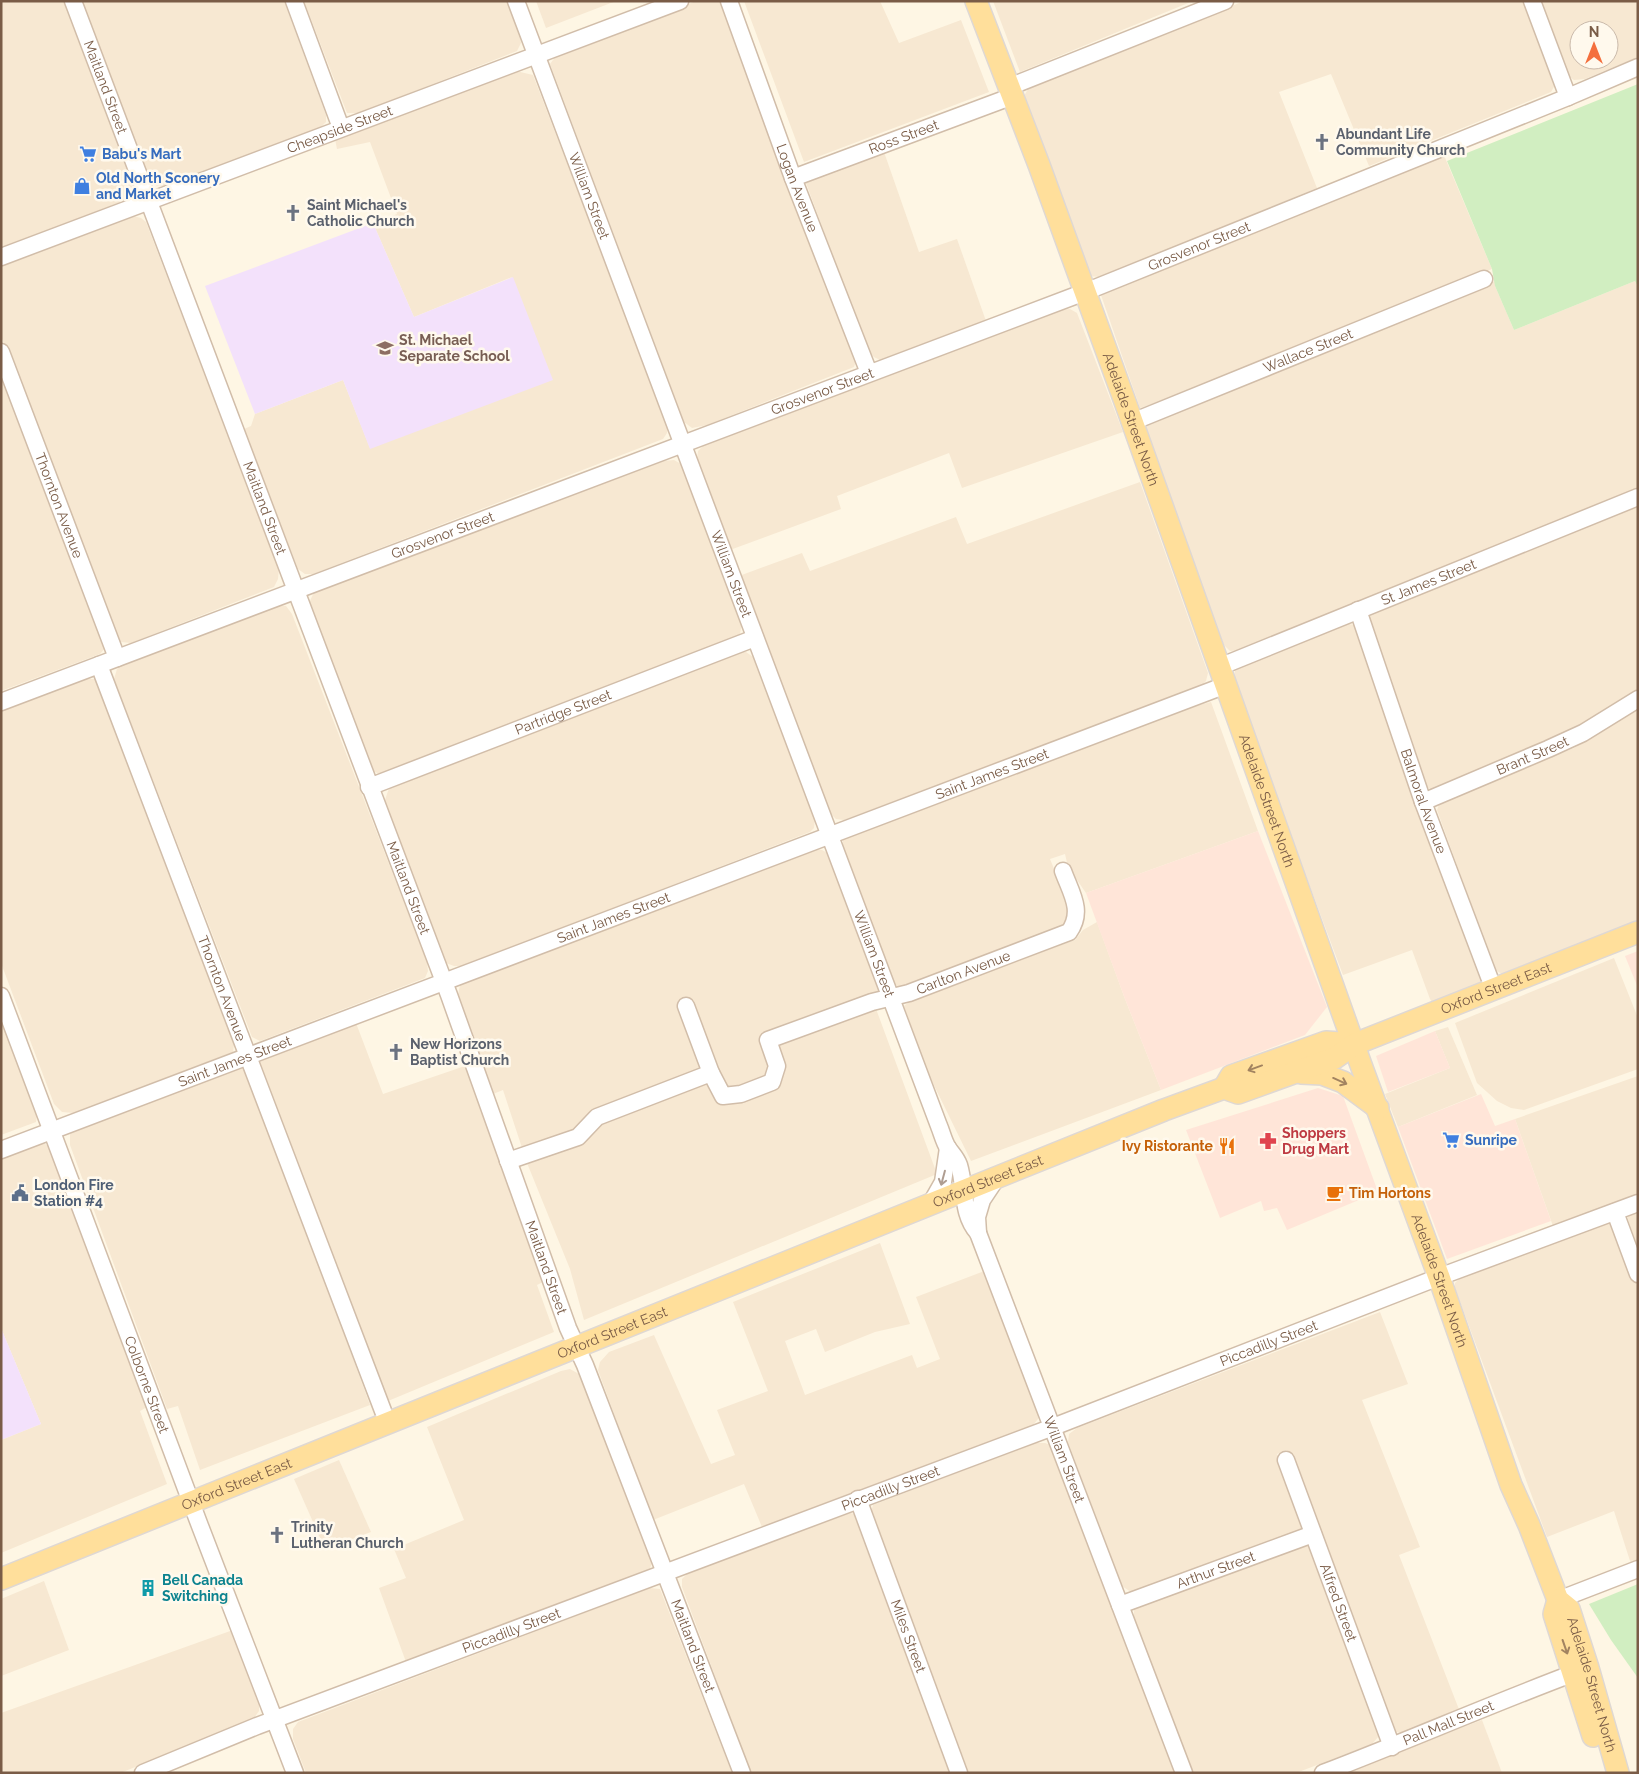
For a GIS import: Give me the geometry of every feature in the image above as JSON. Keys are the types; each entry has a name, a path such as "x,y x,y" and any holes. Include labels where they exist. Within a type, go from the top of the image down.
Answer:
{"main road":[{"name":"Adelaide Street North","path":"976,1 1011,91 1132,422 1439,1278 1511,1485 1543,1558 1558,1600 1569,1609 1618,1773"},
{"name":"Oxford Street East","path":"1224,1088 1238,1093 1335,1058 1355,1044 1638,932"},
{"name":"Oxford Street East","path":"1,1579 1164,1110 1224,1088 1231,1076 1326,1042 1355,1044"},
{"path":"1295,1073 1316,1073 1338,1079 1378,1108"},
{"name":"Adelaide Street North","path":"1558,1600 1554,1614 1604,1773"}],"street":[{"name":"Maitland Street","path":"73,1 444,981 568,1328 588,1374 742,1773"},
{"path":"294,1 341,128"},
{"name":"William Street","path":"516,1 948,1148 955,1155 959,1165 971,1225 978,1233 1184,1773"},
{"name":"Cheapside Street","path":"1,257 680,1"},
{"name":"Logan Avenue","path":"729,1 793,178 869,373"},
{"name":"Ross Street","path":"793,178 1011,91 1225,1"},
{"path":"1532,1 1568,97"},
{"name":"Grosvenor Street","path":"1,702 1084,292 1638,67"},
{"name":"Wallace Street","path":"1132,422 1484,279"},
{"name":"Thornton Avenue","path":"1,352 117,658"},
{"name":"St James Street","path":"1222,676 1358,610 1638,497"},
{"name":"Balmoral Avenue","path":"1358,610 1423,802 1494,990"},
{"name":"Partridge Street","path":"370,787 756,638"},
{"name":"Thornton Avenue","path":"99,665 246,1056 388,1424"},
{"name":"Saint James Street","path":"1,1150 830,835 1222,676"},
{"name":"Brant Street","path":"1423,802 1548,750 1583,733 1638,699"},
{"name":"Carlton Avenue","path":"686,1006 711,1073 723,1096 741,1094 772,1082 777,1066 768,1040 872,1002 909,993 1069,932 1076,923 1077,909 1063,871"},
{"name":"Colborne Street","path":"1,996 295,1773"},
{"path":"508,1162 578,1136 597,1117 711,1073"},
{"name":"William Street","path":"930,1205 943,1182 948,1148"},
{"path":"978,1233 979,1224 977,1217 982,1200 996,1179"},
{"name":"Piccadilly Street","path":"144,1773 275,1720 1052,1427 1638,1203"},
{"path":"1615,1212 1638,1274"},
{"name":"Alfred Street","path":"1286,1460 1392,1746"},
{"name":"Miles Street","path":"858,1499 959,1773"},
{"name":"Arthur Street","path":"1120,1605 1313,1534"},
{"path":"1558,1600 1638,1569"},
{"name":"Pall Mall Street","path":"1323,1773 1574,1673"}],"shaded area":[{"path":"1,1 64,1 133,183 133,193 128,199 1,249"},
{"path":"82,1 284,1 326,115 326,122 321,127 166,186 157,186 151,182"},
{"path":"304,1 507,1 520,35 521,43 517,51 359,113 347,113"},
{"path":"536,1 616,1 546,28"},
{"path":"696,1 721,1 856,361 854,367 707,425 692,428 684,422 550,64 556,56"},
{"path":"744,1 880,1 899,43 961,20 989,92 804,162"},
{"path":"993,1 1193,1 1020,72"},
{"path":"1244,1 1524,1 1555,85 1551,92 1369,166 1331,74 1279,92 1317,188 1100,277 1088,276 1023,98 1028,89"},
{"path":"1541,1 1638,1 1638,57 1619,65 1619,20 1569,20 1569,70 1607,70 1585,79 1574,80 1568,76"},
{"path":"516,71 533,75 668,426 667,433 663,439 313,574 305,574 298,569 244,429 251,426 255,414 343,380 370,448 512,277 414,317 373,223 397,214 370,142 337,149 335,139"},
{"path":"884,152 919,252 957,239 986,321 880,360 868,351 806,183"},
{"path":"1443,153 1492,269 1190,391 1140,408 1101,295"},
{"path":"133,216 141,218 146,222 279,568 278,579 274,587 131,643 121,642 116,637 1,336 1,265"},
{"name":"St. Michael Separate School","path":"373,223 414,317 513,277 553,380 370,449 343,380 255,414 205,286"},
{"path":"1495,281 1495,286 1514,330 1635,281 1638,287 1638,489 1244,650 1230,651 1224,645 1183,538 1173,503 1169,503 1143,431 1152,420"},
{"path":"1070,309 1077,313 1123,432 962,488 949,453 837,496 841,509 730,550 697,460 698,451 703,446 1058,310"},
{"path":"1,366 105,648 100,654 1,691"},
{"path":"674,460 681,464 742,624 739,638 380,774 372,771 311,612 310,601 314,592 664,461"},
{"path":"1140,482 1208,673 1206,681 1200,687 844,820 836,819 831,814 739,576 802,553 810,571 956,517 967,544"},
{"path":"1638,505 1638,693 1572,734 1433,790 1426,787 1368,623 1371,614"},
{"path":"278,605 286,606 292,614 427,962 428,971 425,978 260,1041 252,1037 114,679 117,669 125,664"},
{"path":"1338,625 1355,625 1484,981 1480,986 1434,1005 1412,950 1343,975 1233,680 1236,667"},
{"path":"737,652 746,652 753,657 815,819 814,828 810,832 462,966 446,963 384,803 388,791 393,784"},
{"path":"86,679 95,679 100,684 234,1045 233,1052 74,1113 62,1112 54,1104 1,963 1,710"},
{"path":"1211,702 1258,831 1086,893 1068,867 1065,854 1050,859 1073,915 1070,925 901,988 894,984 843,847 843,840 848,835 1192,707"},
{"path":"1638,709 1638,924 1510,976 1502,974 1495,970 1437,810 1440,802 1574,748"},
{"path":"1258,831 1327,1007 1305,1035 1161,1090 1086,893"},
{"path":"811,849 822,850 829,854 881,990 879,995 872,998 937,1174 584,1320 570,1269 527,1163 503,1090 493,1094 458,995 460,985 467,980"},
{"path":"1097,922 1161,1090 971,1161 928,1073 904,1006 913,999 1075,940 1083,930"},
{"path":"1638,951 1638,988 1625,956"},
{"path":"1614,958 1638,1018 1638,1069 1524,1110 1511,1108 1497,1101 1477,1083 1455,1023"},
{"path":"1,1012 38,1108 36,1122 1,1135"},
{"path":"356,1023 383,1094 465,1066 545,1281 537,1285 554,1332 388,1401 258,1062 261,1058"},
{"path":"1448,1027 1477,1095 1398,1127 1385,1094 1450,1068 1435,1031"},
{"path":"1435,1031 1450,1068 1388,1092 1376,1056"},
{"path":"238,1066 248,1072 370,1405 200,1470 178,1406 167,1409 70,1145 70,1134 77,1128"},
{"path":"1638,1076 1638,1197 1554,1229 1515,1119"},
{"path":"1318,1088 1343,1096 1378,1192 1287,1230 1277,1208 1264,1211 1261,1201 1220,1218 1186,1130"},
{"path":"1481,1094 1495,1126 1515,1119 1551,1221 1447,1259 1398,1127"},
{"path":"33,1143 44,1143 51,1149 147,1407 140,1411 167,1484 1,1553 1,1440 41,1424 1,1328 1,1155"},
{"path":"1638,1209 1638,1249 1627,1216"},
{"path":"1608,1222 1614,1224 1638,1288 1638,1561 1631,1564 1614,1511 1547,1537 1455,1288 1455,1283 1460,1278"},
{"path":"880,1243 910,1324 875,1332 825,1352 816,1329 785,1341 805,1395 912,1355 917,1368 940,1359 916,1297 987,1270 1040,1413 1038,1419 1033,1425 762,1527 744,1484 653,1520 598,1370 600,1362 609,1352 654,1335 711,1464 735,1455 717,1410 768,1391 733,1302"},
{"path":"1380,1312 1408,1384 1362,1400 1420,1547 1399,1555 1460,1712 1404,1733 1396,1732 1389,1725 1287,1450 1277,1454 1303,1522 1301,1529 1292,1536 1139,1592 1131,1592 1122,1586 1068,1442 1069,1434 1077,1428"},
{"path":"1,1328 41,1424 1,1440"},
{"path":"570,1369 579,1374 649,1553 652,1562 650,1569 406,1662 379,1588 406,1578 394,1549 464,1520 427,1427 561,1371"},
{"path":"1036,1443 1051,1445 1176,1773 965,1773 870,1516 873,1505"},
{"path":"339,1460 371,1532 325,1549 294,1479"},
{"path":"850,1513 856,1514 953,1773 751,1773 682,1587 682,1579 688,1573"},
{"path":"1307,1545 1311,1547 1379,1736 1372,1744 1296,1773 1192,1773 1134,1618 1134,1608"},
{"path":"44,1581 69,1650 1,1676 1,1599"},
{"path":"650,1588 660,1589 732,1773 306,1773 293,1739 293,1729 298,1722"},
{"path":"233,1630 259,1701 259,1711 251,1722 120,1773 1,1773 1,1713"},
{"path":"1482,1720 1502,1773 1342,1773"}],"green space":[{"path":"1638,84 1638,287 1635,281 1514,330 1495,286 1492,269 1447,161"},
{"path":"1638,1584 1638,1678 1611,1640 1589,1604"}],"place":[{"name":"Abundant Life Community Church","path":"1322,142"},
{"name":"Babu's Mart","path":"88,154"},
{"name":"Old North Sconery and Market","path":"82,186"},
{"name":"Saint Michael's Catholic Church","path":"293,213"},
{"name":"St. Michael Separate School","path":"385,348"},
{"name":"New Horizons Baptist Church","path":"396,1052"},
{"name":"Sunripe","path":"1451,1140"},
{"name":"Shoppers Drug Mart","path":"1268,1141"},
{"name":"Ivy Ristorante","path":"1227,1146"},
{"name":"London Fire Station #4","path":"20,1193"},
{"name":"Tim Hortons","path":"1335,1193"},
{"name":"Trinity Lutheran Church","path":"277,1535"},
{"name":"Bell Canada Switching","path":"148,1588"}]}
